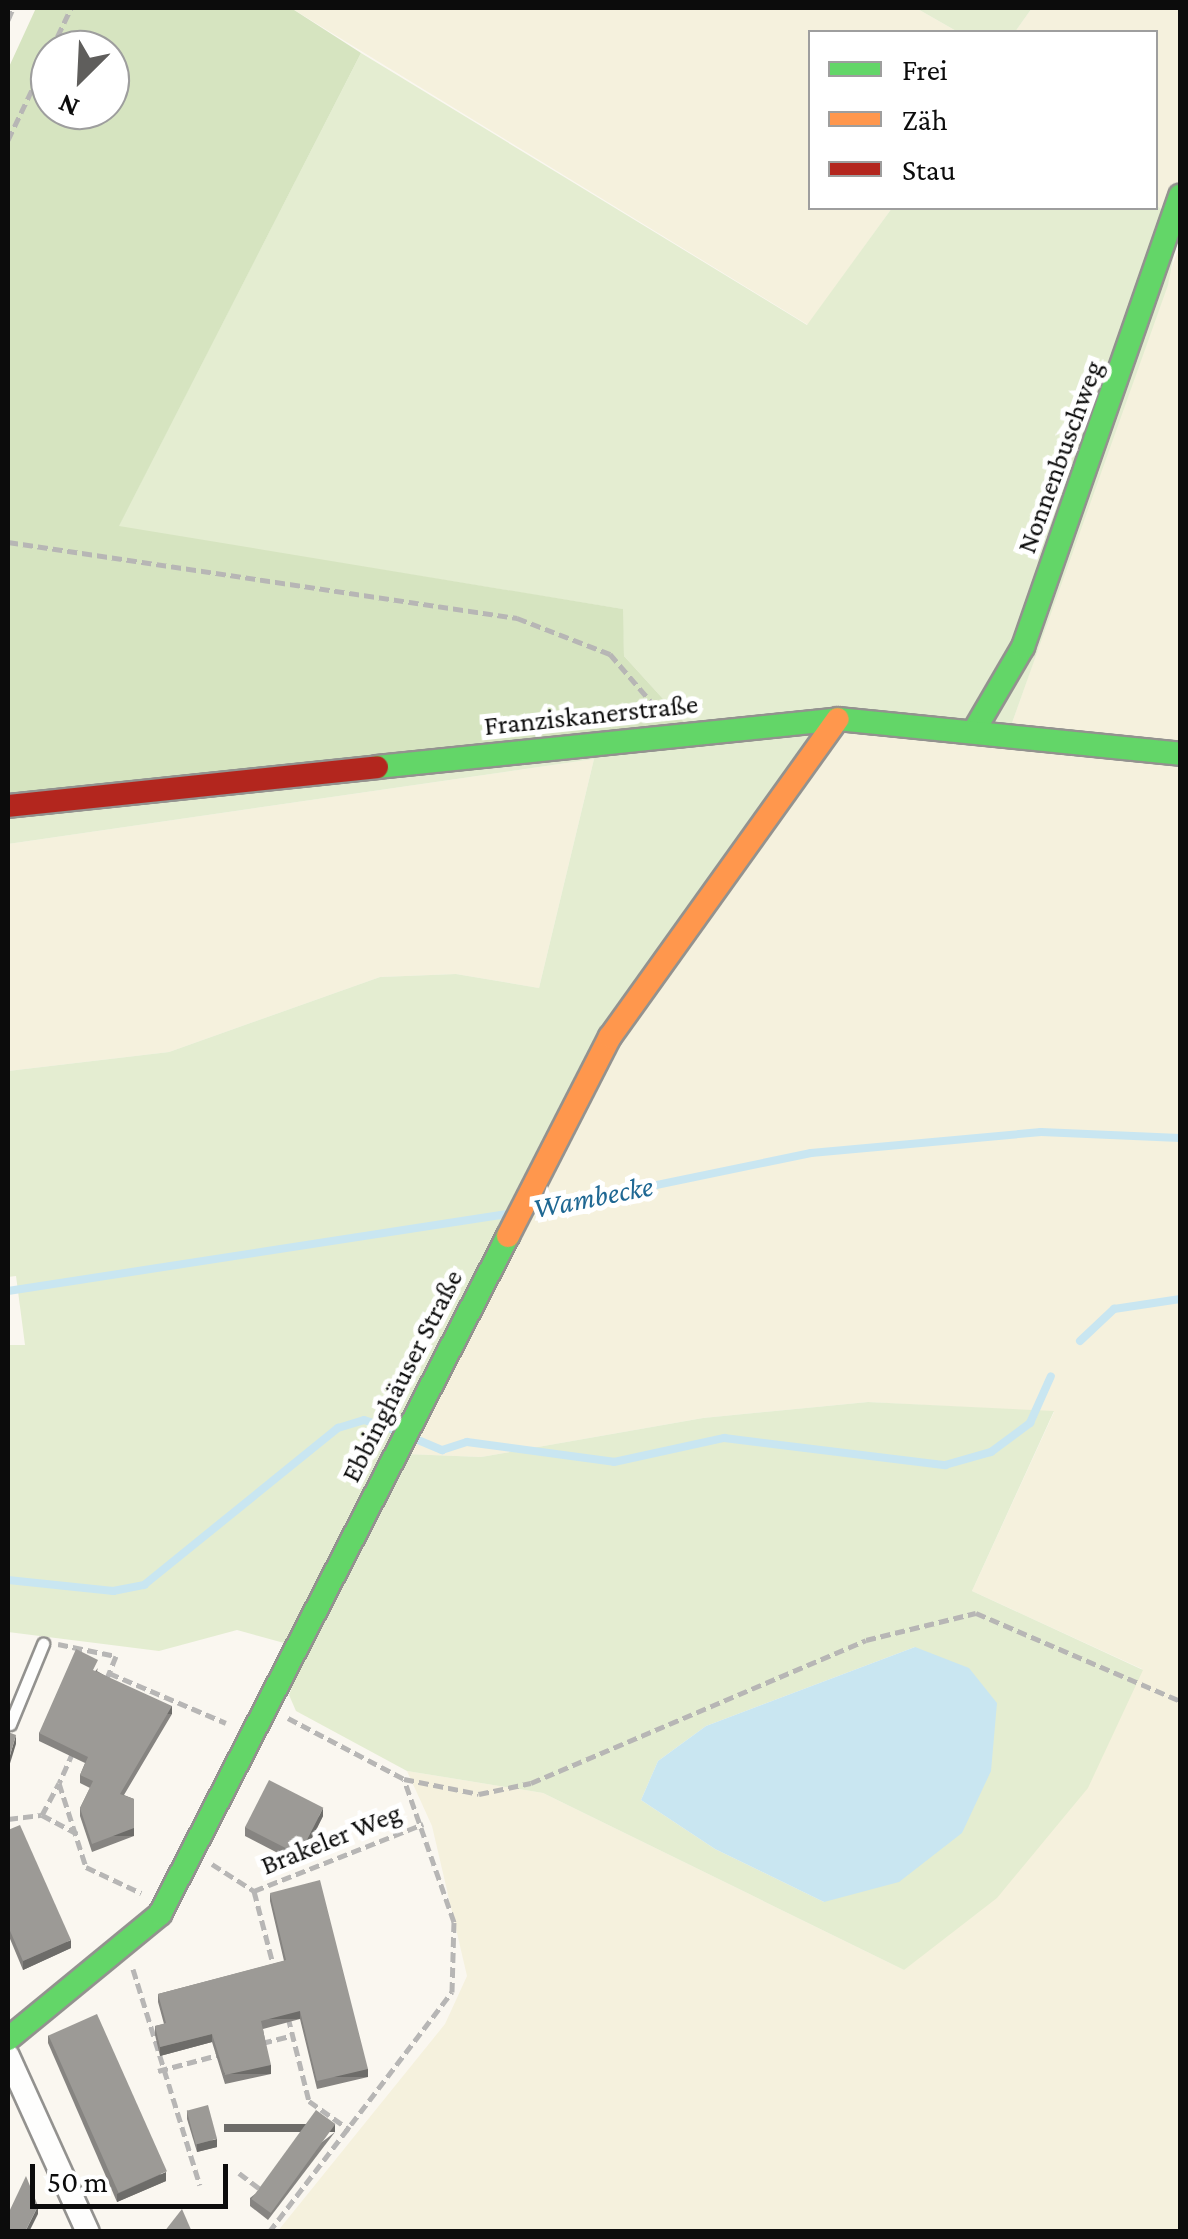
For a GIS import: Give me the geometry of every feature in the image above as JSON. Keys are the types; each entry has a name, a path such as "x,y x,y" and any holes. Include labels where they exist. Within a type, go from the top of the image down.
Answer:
{"street":[{"name":"Nonnenbuschweg","path":"975,729 1023,647 1180,196"},
{"name":"Franziskanerstraße","path":"8,806 838,718 975,729 1180,754"},
{"name":"Ebbinghäuser Straße","path":"8,2040 160,1914 197,1855 518,1213 653,968 838,718"},
{"path":"8,2056 88,2232"}],"lane":[{"path":"10,1724 43,1644"},
{"path":"8,1691 21,1696"}],"path":[{"path":"8,20 11,9"},
{"path":"8,140 30,93"},
{"path":"8,542 518,618 610,654 622,678 686,735"},
{"path":"270,1710 404,1779 478,1794 531,1783 866,1640 976,1613 1180,1701"},
{"path":"43,1644 116,1656 102,1689"},
{"path":"109,1674 254,1735"},
{"path":"42,1814 80,1736"},
{"path":"269,2232 417,2048 456,1976 454,1922 424,1824 404,1779"},
{"path":"59,1783 86,1867 141,1893 160,1914"},
{"path":"8,1819 42,1814 77,1834"},
{"name":"Brakeler Weg","path":"254,1891 424,1824"},
{"name":"Brakeler Weg","path":"197,1855 254,1891 278,1981"},
{"path":"126,1942 158,2070 172,2086 200,2185"},
{"path":"283,1999 309,2101 350,2130"},
{"path":"254,2045 293,2035"},
{"path":"158,2070 235,2050"},
{"path":"239,2173 286,2210"}],"shaded area":[{"path":"291,8 916,8 954,30 808,30 808,210 891,210 808,325"},
{"path":"1032,8 1180,8 1180,224 1158,207 1158,30 1016,30"},
{"path":"1180,244 1180,2231 277,2232 445,2024 467,1976 432,1826 407,1771 543,1793 904,1970 1142,1669 972,1591 1054,1412 868,1402 703,1418 481,1457 405,1454 595,1076 842,733 1012,723"},
{"path":"594,759 539,988 456,974 380,977 169,1052 8,1071 8,844"}],"green space":[{"path":"36,8 291,8 361,53 119,526 623,609 624,656 685,723 8,793 8,69"},
{"path":"916,8 1032,8 1016,30 954,30"},
{"path":"361,53 807,325 891,210 1158,210 1158,207 1180,224 1168,285 1012,723 842,733 633,1013 406,1454 481,1457 703,1418 868,1402 1054,1411 972,1591 1143,1670 1088,1788 997,1898 904,1970 543,1793 407,1771 296,1711 289,1695 306,1649 237,1630 159,1651 8,1632 8,1345 25,1345 16,1276 8,1277 8,1071 169,1052 380,977 456,974 539,988 594,759 8,844 8,793 684,722 624,656 622,609 118,527","holes":["915,1647 824,1902 715,1849 641,1800 658,1761 706,1726"]}],"water":[{"path":"915,1647 969,1668 997,1703 991,1771 962,1833 899,1882 824,1902 715,1849 641,1800 658,1761 706,1726"}],"building":[{"path":"76,1649 98,1660 93,1670 172,1706 120,1794 134,1799 134,1828 92,1844 80,1808 93,1781 80,1775 88,1757 39,1733"},
{"path":"8,1732 16,1735 8,1762"},
{"path":"269,1780 323,1808 299,1855 245,1827"},
{"path":"20,1825 71,1940 23,1961 8,1926 8,1830"},
{"path":"320,1880 368,2069 317,2081 300,2011 261,2021 271,2065 225,2075 212,2034 160,2047 155,2026 166,2023 158,1994 286,1960 270,1893"},
{"path":"97,2014 167,2171 119,2193 49,2036"},
{"path":"208,2105 217,2139 196,2145 187,2111"},
{"path":"316,2110 335,2124 271,2213 251,2199"},
{"path":"26,2176 38,2206 25,2232 8,2232 8,2214"},
{"path":"182,2209 192,2232 164,2232"}],"waterway":[{"name":"Wambecke","path":"531,1211 811,1153 1041,1132 1180,1138"},
{"name":"Wambecke","path":"8,1291 507,1214"},
{"name":"Wambecke","path":"1080,1341 1114,1309 1180,1299"},
{"name":"Wambecke","path":"411,1437 442,1450 467,1442 614,1462 724,1438 945,1465 991,1452 1030,1423 1051,1376"},
{"name":"Wambecke","path":"8,1580 113,1591 144,1585 338,1428 364,1420 398,1431"}],"traffic: fast":[{"path":"975,729 1023,647 1180,196"},
{"path":"377,767 838,719 1180,754"},
{"path":"8,2039 160,1914 508,1236"}],"traffic: slow":[{"path":"508,1236 610,1037 838,719"}],"traffic: jam":[{"path":"8,806 377,767"}]}
